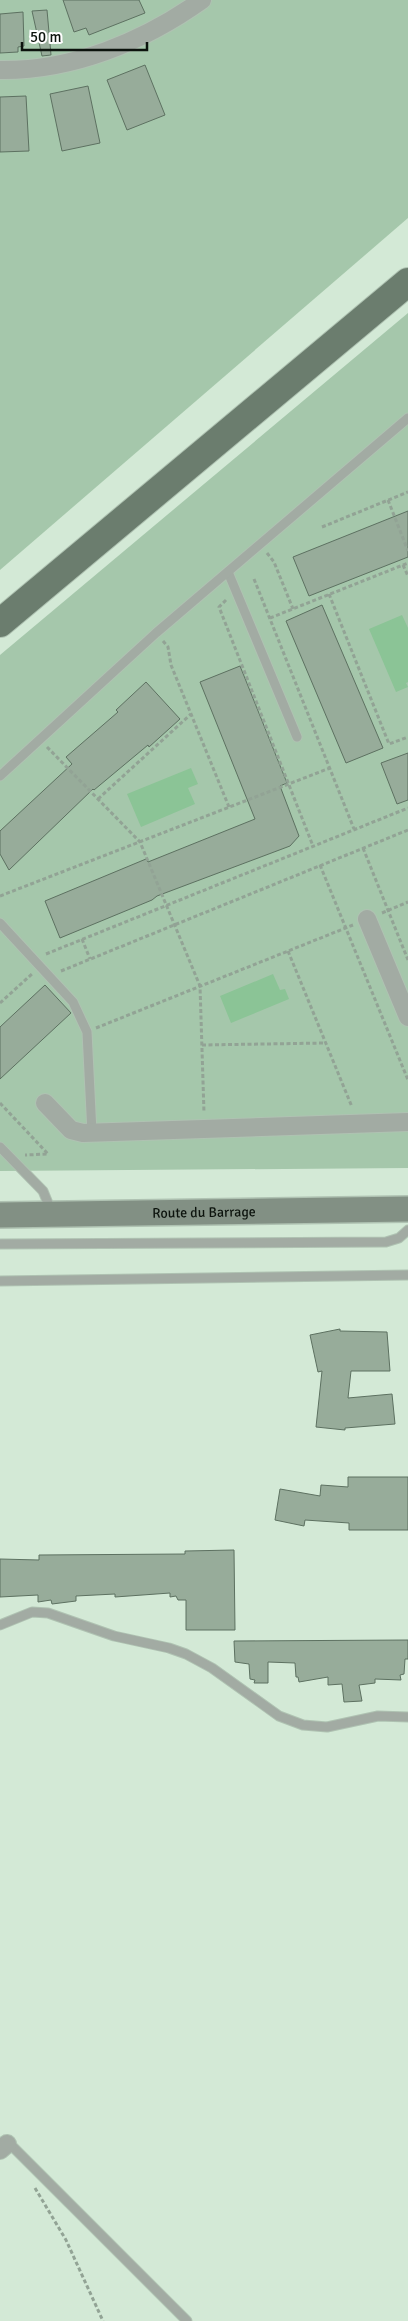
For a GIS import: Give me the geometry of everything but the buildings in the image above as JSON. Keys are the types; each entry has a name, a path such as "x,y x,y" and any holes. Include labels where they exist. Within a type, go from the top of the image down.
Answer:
{"main road":[{"path":"0,623 408,282"},
{"name":"Route du Barrage","path":"0,1215 408,1210"}],"street":[{"path":"0,70 29,70 55,65 112,49 181,15 202,0"},
{"path":"367,919 408,1017"},
{"path":"46,1103 71,1130 92,1133 408,1122"}],"lane":[{"path":"0,776 156,633 408,418"},
{"path":"228,572 297,737"},
{"path":"0,923 73,1002 86,1032 92,1133"},
{"path":"0,1148 43,1191 52,1215"},
{"path":"0,1244 386,1242 399,1238 408,1230"},
{"path":"0,1282 408,1275"},
{"path":"0,1625 32,1612 48,1612 114,1636 169,1648 206,1664 279,1716 303,1725 327,1727 378,1716 408,1716"},
{"path":"3,2144 187,2321"}],"path":[{"path":"322,527 408,492"},
{"path":"388,500 408,551"},
{"path":"260,545 274,562 293,609"},
{"path":"270,618 408,563"},
{"path":"404,565 408,576"},
{"path":"254,579 354,829"},
{"path":"235,590 219,607 313,846"},
{"path":"329,594 389,744 408,737"},
{"path":"156,633 168,647 171,665 229,807"},
{"path":"98,799 191,714"},
{"path":"40,740 140,842 167,905 200,986 204,1128"},
{"path":"0,896 330,768"},
{"path":"33,959 408,808"},
{"path":"49,976 408,830"},
{"path":"363,848 408,960"},
{"path":"320,865 408,1080"},
{"path":"86,1032 408,902"},
{"path":"82,939 90,959"},
{"path":"288,951 359,1123"},
{"path":"0,1004 40,966"},
{"path":"202,1045 326,1043"},
{"path":"0,1103 48,1154 8,1155"},
{"path":"34,2186 66,2240 103,2321"}],"shaded area":[{"path":"0,0 408,0 408,218 0,570"},
{"path":"408,313 408,1168 0,1171 0,655"},
{"path":"402,615 408,628 408,682 406,683 408,687 396,692 369,629"},
{"path":"191,768 198,784 188,788 195,804 141,827 127,794"},
{"path":"273,974 280,990 285,989 289,999 231,1023 220,996"}]}
